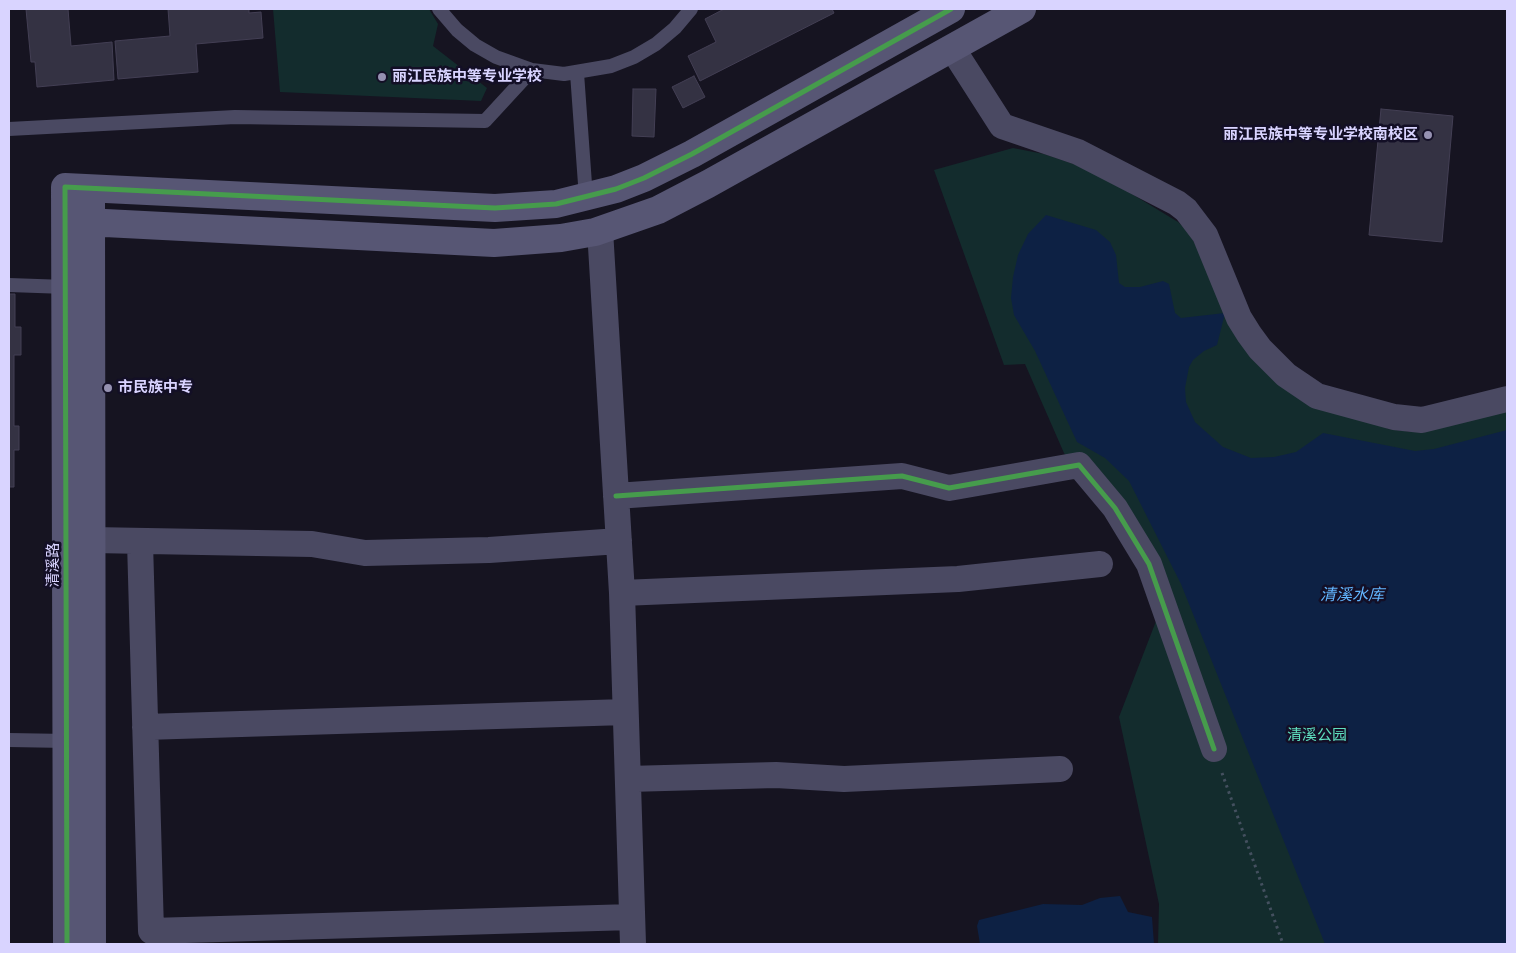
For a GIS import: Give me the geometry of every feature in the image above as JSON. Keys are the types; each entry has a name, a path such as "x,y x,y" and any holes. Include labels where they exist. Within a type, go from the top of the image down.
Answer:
{"street":[{"path":"586,198 637,180 692,154 951,9"},
{"path":"78,222 494,243 562,238 600,230 658,210 708,184 1022,9"},
{"path":"952,48 1002,126 1078,152 1177,203 1186,210 1206,235 1239,318 1248,334 1286,375 1318,396 1394,417 1422,420 1507,399"},
{"name":"清溪路","path":"92,944 92,540 78,187 495,208 533,206 586,198"},
{"name":"清溪路","path":"67,944 66,287 78,222"},
{"path":"600,230 622,593 633,944"},
{"path":"616,496 902,476 949,488 1079,465 1115,508 1148,564 1214,749"},
{"path":"92,540 312,544 365,553 489,550 619,541"},
{"path":"140,542 151,931 632,917"},
{"path":"622,593 958,579 1100,564"},
{"path":"145,727 625,712"},
{"path":"628,779 776,775 844,779 1060,769"}],"lane":[{"path":"439,9 457,30 475,45 496,58 532,70 564,74 611,66 634,57 662,39 691,9"},
{"path":"9,129 235,117 485,121 532,70"},
{"path":"577,73 586,198"},
{"path":"9,285 66,287"},
{"path":"9,740 67,741"}],"path":[{"path":"1214,749 1283,944"}],"green space":[{"path":"273,9 429,9 438,24 433,46 487,88 481,101 280,92"},
{"name":"清溪水库","path":"1013,148 1044,154 1094,171 1178,222 1189,232 1238,328 1388,429 1413,432 1507,410 1507,944 1158,944 1159,904 1119,717 1158,616 1141,567 1064,453 1025,364 1004,365 934,170"}],"water":[{"name":"清溪水库","path":"1046,215 1096,230 1110,242 1116,255 1119,283 1125,287 1140,287 1163,281 1169,284 1175,313 1181,318 1225,313 1217,345 1204,351 1193,360 1189,367 1185,388 1186,402 1195,422 1223,447 1251,458 1274,457 1296,452 1323,433 1415,451 1434,449 1507,430 1507,944 1325,944 1181,584 1129,481 1105,458 1077,442 1035,351 1014,315 1011,298 1018,255 1028,234"},
{"path":"1120,896 1128,912 1152,917 1154,944 980,944 977,926 979,920 1043,904 1082,905 1100,898"}],"building":[{"path":"26,9 68,9 71,46 112,42 114,80 37,87 35,62 31,62"},
{"path":"168,9 249,9 249,13 261,12 263,38 196,44 198,72 118,79 115,41 170,36"},
{"path":"724,9 832,9 834,13 700,81 688,56 716,42 705,19"},
{"path":"694,76 705,97 683,108 672,87"},
{"path":"633,89 656,89 654,137 632,136"},
{"path":"1381,109 1453,116 1442,242 1369,235"},
{"path":"9,294 15,294 15,327 21,327 21,355 14,355 14,426 19,426 19,450 14,450 14,487 9,487"}],"cycle path":[{"path":"67,944 65,187 495,208 556,204 616,189 644,178 692,154 951,9"},
{"path":"616,496 902,476 949,488 1079,465 1115,508 1149,564 1214,749"}],"place":[{"name":"丽江民族中等专业学校","path":"382,77"},
{"name":"丽江民族中等专业学校南校区","path":"1428,135"},
{"name":"市民族中专","path":"108,388"}],"park label":[{"name":"清溪公园","path":"1317,736"}]}
